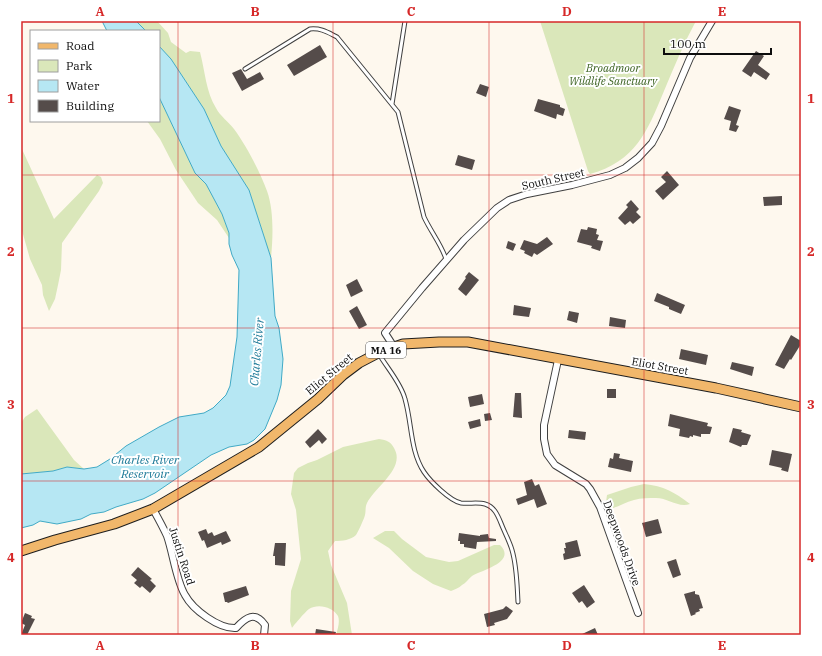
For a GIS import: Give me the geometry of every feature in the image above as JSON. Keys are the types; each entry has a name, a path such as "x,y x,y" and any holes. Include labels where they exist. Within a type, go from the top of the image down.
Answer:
{"main road":[{"name":"Eliot Street","path":"21,551 114,524 153,509 259,447 359,363 378,353 404,344 468,342 558,360 716,388 801,407"}],"street":[{"name":"South Street","path":"394,347 385,333 464,240 497,208 509,200 527,194 610,176 625,168 638,158 652,142 660,129 690,58 712,21"},
{"name":"Deepwoods Drive","path":"558,360 544,424 544,440 547,454 555,465 586,484 590,489 600,507 638,613"},
{"name":"Justin Road","path":"153,509 166,535 184,594 193,606 211,620 230,629 236,628"},
{"path":"240,635 236,628 242,622 254,616 260,618 265,625 264,635"}],"lane":[{"path":"392,104 405,21"},
{"path":"245,69 310,29 318,28 337,37 398,112 424,217 442,248 447,261"},
{"path":"378,353 405,398 415,449 424,473 434,484 452,499 460,503 486,504 498,514 512,551 517,578 518,602"}],"green space":[{"path":"136,21 157,21 168,33 171,42 186,53 190,51 200,52 208,88 213,102 218,111 239,135 257,167 267,191 272,215 271,258 249,190 221,146 204,109 171,59 160,47 160,30 145,30"},
{"name":"Broadmoor Wildlife Sanctuary","path":"540,21 696,21 683,46 658,106 645,132 629,153 619,161 606,168 590,174 588,171"},
{"path":"160,99 195,173 206,184 222,214 229,233 229,238 217,220 198,203 176,170 160,139 148,122 160,122"},
{"path":"21,147 54,219 97,175 101,177 103,183 99,191 62,243 61,270 55,299 49,311 43,295 42,285 30,259 21,227"},
{"path":"37,409 74,460 84,469 67,467 53,471 21,474 21,423 25,417"},
{"path":"379,439 392,444 394,448 397,455 393,470 367,503 364,517 356,535 349,539 335,541 328,551 331,565 347,603 352,635 336,635 339,623 338,616 333,610 321,606 309,609 292,628 290,621 291,591 301,559 296,510 291,494 294,473 298,468 343,447"},
{"path":"644,484 657,486 668,490 690,504 681,505 660,498 645,498 637,499 613,508 606,502 607,495"},
{"path":"385,531 394,531 426,557 449,562 458,561 494,545 500,545 504,551 504,556 496,565 472,576 461,586 451,591 433,584 413,571 389,548 373,538"}],"water":[{"path":"102,21 136,21 145,30 106,30"},
{"name":"Charles River Reservoir","path":"160,47 171,59 204,109 221,146 249,190 271,258 275,316 279,328 283,359 281,385 277,400 265,429 254,440 247,444 229,447 211,455 155,493 143,499 104,512 91,514 81,519 57,524 40,521 33,525 21,528 21,474 53,471 67,467 84,469 97,467 126,446 159,427 179,417 204,413 213,408 226,395 230,386 237,337 239,270 232,255 229,244 229,233 222,214 206,184 195,173 160,99"}],"building":[{"path":"320,45 327,57 294,76 287,65"},
{"path":"756,51 764,56 758,65 770,74 766,80 754,72 751,77 742,71"},
{"path":"241,69 247,79 260,72 264,79 242,91 232,73"},
{"path":"480,84 489,87 486,97 476,93"},
{"path":"538,99 560,105 560,107 565,109 563,116 557,114 556,119 534,111"},
{"path":"729,106 741,110 736,125 739,126 736,132 729,130 731,121 724,119"},
{"path":"458,155 475,160 472,170 455,165"},
{"path":"667,171 679,185 663,200 655,191 666,182 661,177"},
{"path":"782,196 782,205 764,206 763,197"},
{"path":"631,200 639,209 636,212 641,217 633,224 630,221 625,225 618,218 628,207 626,205"},
{"path":"588,227 597,229 596,234 599,235 597,240 603,241 600,251 591,248 592,246 577,242 581,229 587,230"},
{"path":"547,237 553,244 537,255 534,253 532,257 520,249 524,240 537,244"},
{"path":"508,241 516,244 513,251 506,248"},
{"path":"469,272 479,280 466,296 458,289"},
{"path":"357,279 363,291 351,297 346,285"},
{"path":"657,293 685,305 681,314 654,301"},
{"path":"514,305 531,308 529,317 513,315"},
{"path":"357,306 367,325 359,329 349,311"},
{"path":"569,311 579,313 577,323 567,320"},
{"path":"610,317 626,320 625,328 609,326"},
{"path":"791,335 801,341 801,344 784,369 775,365"},
{"path":"681,349 708,355 706,365 679,359"},
{"path":"732,362 754,367 752,376 730,369"},
{"path":"607,389 616,389 616,398 607,398"},
{"path":"515,393 521,393 522,418 513,417"},
{"path":"482,394 484,404 470,407 468,397"},
{"path":"490,413 492,420 485,421 484,414"},
{"path":"670,414 708,423 707,426 712,427 710,434 701,434 701,437 693,435 693,437 690,436 689,438 679,436 680,429 668,426"},
{"path":"480,419 481,426 470,429 468,422"},
{"path":"733,428 742,430 741,432 751,435 747,445 742,445 741,447 729,442"},
{"path":"318,429 327,439 322,444 319,440 310,448 305,442"},
{"path":"569,430 586,432 585,440 568,438"},
{"path":"772,450 792,454 788,472 781,470 782,468 769,465"},
{"path":"614,453 620,454 619,458 633,461 631,472 608,467 610,458 613,459"},
{"path":"532,479 535,486 539,484 547,504 537,508 534,499 518,505 516,499 527,495 524,482"},
{"path":"658,519 662,533 646,537 642,523"},
{"path":"206,529 208,534 212,532 214,536 226,531 231,541 222,545 221,542 207,548 204,540 202,541 198,532"},
{"path":"459,533 480,536 488,534 489,538 496,539 496,541 477,542 476,549 464,547 464,544 460,544 460,541 458,541"},
{"path":"577,540 581,556 564,560 563,554 565,553 564,548 566,548 565,543"},
{"path":"275,543 286,543 285,566 275,565 275,556 273,556"},
{"path":"676,559 681,575 673,578 667,562"},
{"path":"138,567 152,579 150,580 156,586 150,593 142,586 140,588 134,583 137,580 131,575"},
{"path":"584,585 595,602 587,608 582,601 579,603 572,593"},
{"path":"246,586 249,595 228,603 225,602 223,593"},
{"path":"695,591 695,594 699,595 703,608 699,609 700,611 691,616 684,594"},
{"path":"506,606 513,611 507,619 487,627 484,614 503,609"},
{"path":"25,613 32,616 31,618 35,619 27,635 21,635 25,625 21,623"},
{"path":"595,628 598,635 580,635"},
{"path":"316,629 336,632 335,635 315,635"}],"water label":[{"name":"Charles River","path":"257,352"}]}
